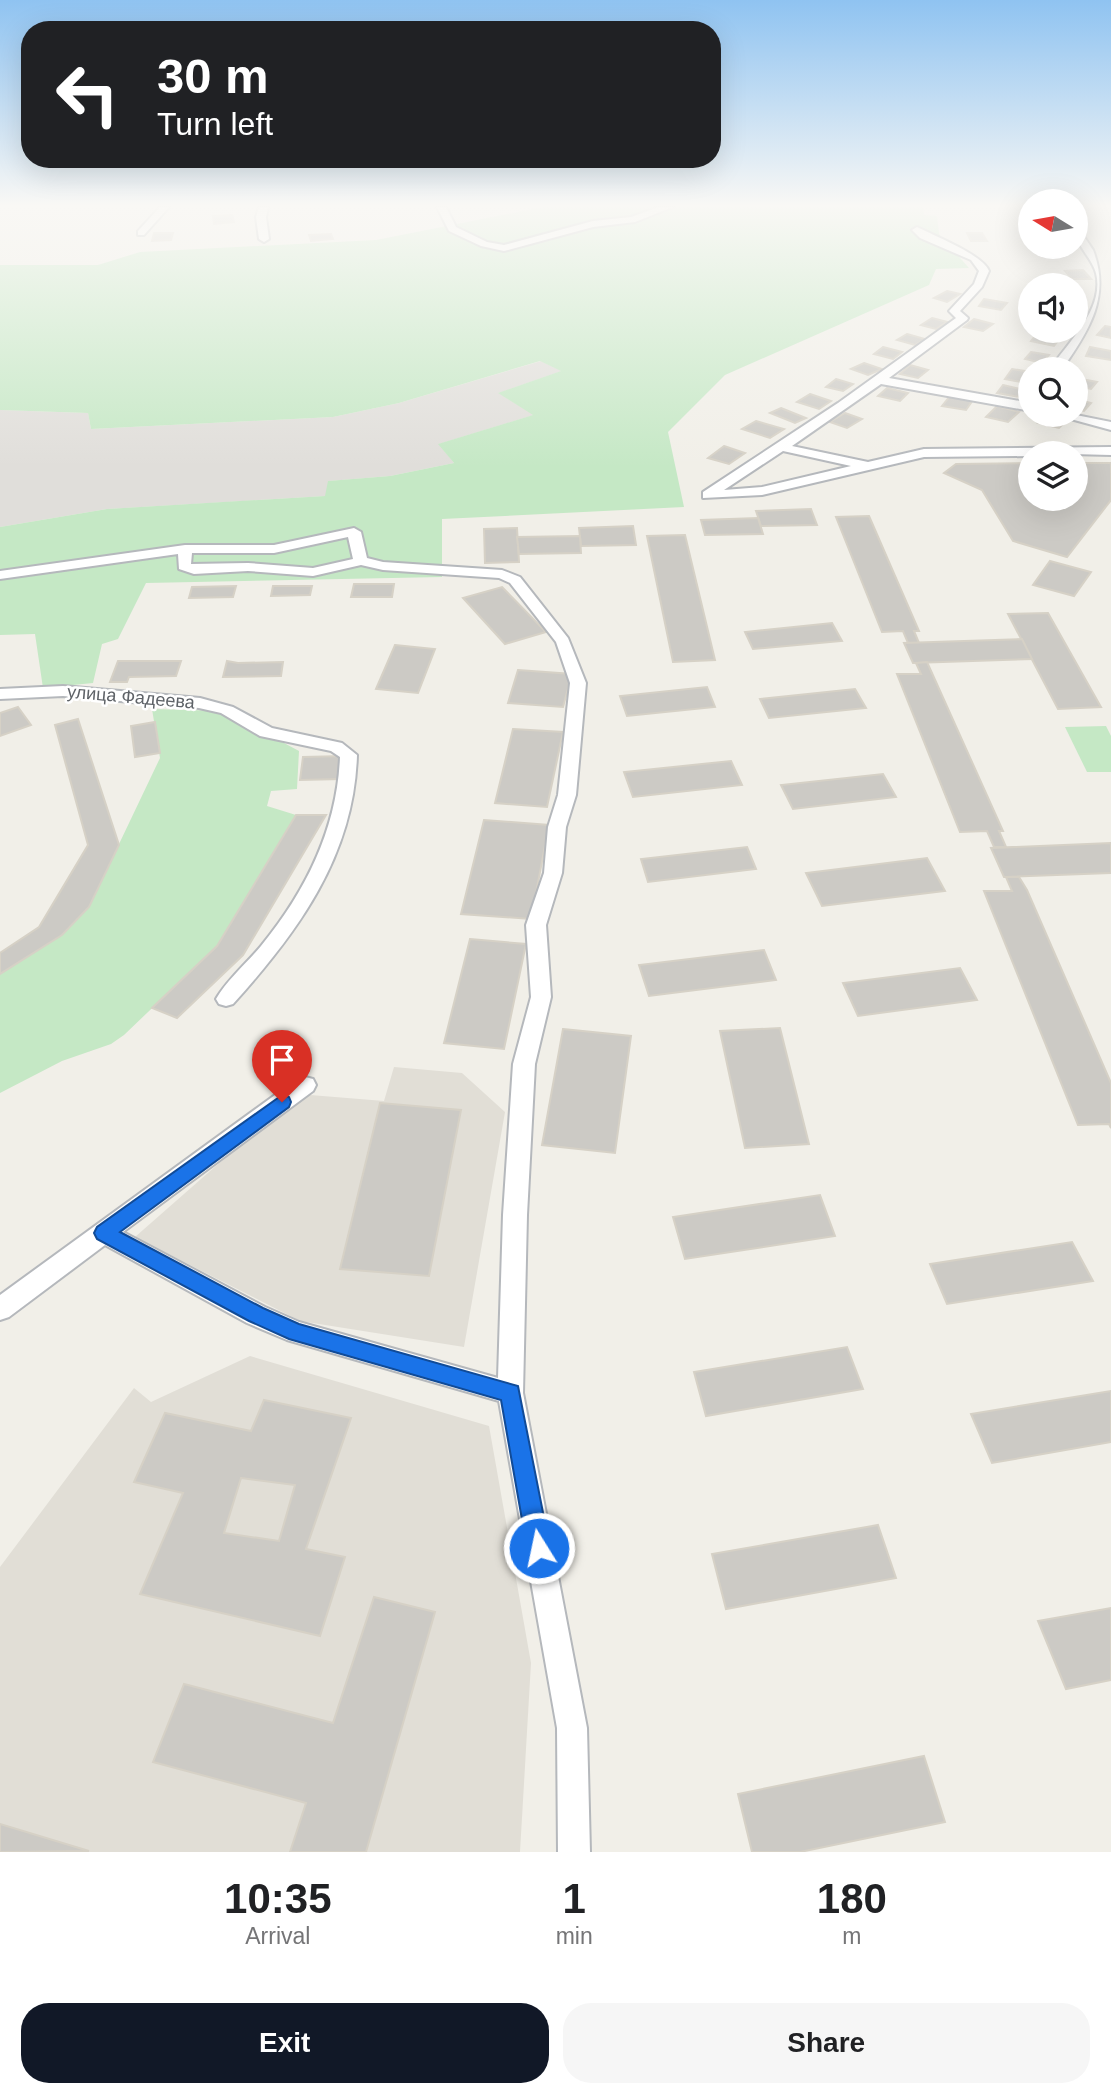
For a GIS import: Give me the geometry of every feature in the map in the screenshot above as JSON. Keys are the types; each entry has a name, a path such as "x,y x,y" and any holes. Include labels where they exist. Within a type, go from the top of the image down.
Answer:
{"street":[{"path":"971,293 955,309 955,313 963,318 881,380 752,463 708,495 762,491 932,452 1111,451"},
{"path":"1064,357 1093,316 1101,293"},
{"path":"881,380 1018,404"},
{"path":"1088,421 1111,426"},
{"path":"780,447 872,467"},
{"path":"0,575 186,549 274,549 354,532 361,561"},
{"path":"186,549 184,566 194,570 248,567 313,572 361,561 383,566 509,576 562,641 578,683 568,795 557,827 553,873 536,925 541,997 524,1064 514,1214 510,1393 572,1728 574,1852"},
{"name":"улица Фадеева","path":"0,694 63,691 201,703 228,709 266,732 336,747 349,755 350,773 342,815 324,860 296,911 261,962 226,999"},
{"path":"0,1309 305,1085"},
{"path":"104,1233 256,1315 296,1332 510,1393"}],"shaded area":[{"path":"541,361 562,371 499,393 534,415 439,444 454,463 390,476 329,481 326,496 107,509 0,527 0,410 88,413 91,429 333,417 399,403"},
{"path":"394,1067 462,1073 505,1112 464,1347 300,1321 135,1237 298,1094 384,1101"},
{"path":"250,1356 489,1426 531,1663 520,1852 0,1852 0,1567 134,1388 151,1402"}],"green space":[{"path":"0,293 910,293 725,375 668,432 684,507 442,519 442,577 146,583 118,639 102,644 93,683 43,688 35,634 0,635 0,527 107,509 325,496 328,481 390,476 454,463 438,444 533,415 498,393 561,371 540,361 399,403 333,417 91,429 88,413 0,410"},
{"path":"152,709 224,711 299,751 297,789 271,791 267,806 296,815 217,946 124,1035 111,1044 62,1061 0,1093 0,974 62,935 89,907 160,758"},
{"path":"1106,726 1111,736 1111,772 1087,772 1065,727"}],"building":[{"path":"942,293 960,294 947,302 934,298"},
{"path":"984,299 1007,303 1001,310 979,306"},
{"path":"932,318 947,322 936,329 921,325"},
{"path":"974,319 993,324 983,331 964,327"},
{"path":"1105,326 1111,327 1111,338 1097,335"},
{"path":"907,334 925,339 915,345 897,340"},
{"path":"883,347 902,352 893,359 874,354"},
{"path":"1090,347 1111,351 1111,360 1086,356"},
{"path":"1031,352 1049,355 1047,357 1027,357"},
{"path":"864,363 882,369 868,375 851,369"},
{"path":"910,365 928,370 918,378 900,374"},
{"path":"1012,369 1018,370 1018,381 1005,379"},
{"path":"836,379 853,384 843,391 826,387"},
{"path":"1088,380 1097,382 1091,389 1088,388"},
{"path":"1003,385 1018,388 1018,397 997,393"},
{"path":"887,388 908,393 900,401 878,396"},
{"path":"810,394 831,401 819,409 797,402"},
{"path":"950,396 973,400 966,410 942,406"},
{"path":"997,406 1018,412 1008,422 986,417"},
{"path":"781,408 806,418 795,423 770,413"},
{"path":"845,413 862,419 847,428 830,422"},
{"path":"756,421 784,429 770,438 742,429"},
{"path":"724,446 745,453 729,464 708,458"},
{"path":"1018,463 1018,511 1088,511 1088,463 1111,463 1111,500 1067,557 1013,541 982,490 944,473 956,464"},
{"path":"811,509 817,525 761,526 756,511"},
{"path":"869,516 919,631 914,631 919,643 908,643 903,631 882,632 836,517"},
{"path":"758,518 763,534 705,535 701,520"},
{"path":"633,526 636,545 581,546 579,528"},
{"path":"517,528 519,562 485,563 484,529"},
{"path":"685,535 715,660 673,662 647,536"},
{"path":"580,536 581,553 519,554 517,537"},
{"path":"1050,561 1091,572 1074,596 1033,585"},
{"path":"354,584 394,584 392,597 351,597"},
{"path":"236,586 233,597 189,598 192,587"},
{"path":"273,586 312,586 310,595 271,596"},
{"path":"502,587 546,632 505,644 463,598"},
{"path":"1048,613 1101,707 1058,709 1008,614"},
{"path":"832,623 842,641 753,649 745,632"},
{"path":"1022,639 1032,659 913,663 904,643"},
{"path":"395,645 435,649 418,693 376,689"},
{"path":"118,661 181,661 176,676 129,677 127,682 110,682"},
{"path":"227,661 283,662 281,676 223,677"},
{"path":"927,662 1003,831 999,831 1006,847 994,847 987,831 960,832 897,674 921,674 916,663"},
{"path":"518,670 572,674 563,707 508,703"},
{"path":"707,687 715,707 627,716 620,696"},
{"path":"855,689 866,708 769,718 760,699"},
{"path":"18,707 31,725 0,736 0,713"},
{"path":"78,719 119,845 89,907 62,935 0,974 0,953 39,927 88,845 55,725"},
{"path":"155,722 160,753 135,757 131,726"},
{"path":"513,729 563,732 547,807 495,803"},
{"path":"344,756 342,779 300,780 303,757"},
{"path":"731,761 742,785 633,797 624,772"},
{"path":"883,774 896,797 793,809 781,785"},
{"path":"296,815 326,815 243,955 177,1018 152,1008 217,946"},
{"path":"484,820 549,825 531,919 461,914"},
{"path":"1111,843 1111,873 1004,877 991,848"},
{"path":"747,847 756,869 648,882 641,859"},
{"path":"927,858 945,891 822,906 806,873"},
{"path":"1006,877 1019,877 1027,890 1111,1083 1111,1128 1109,1124 1078,1125 984,891 1012,891"},
{"path":"470,939 526,944 504,1049 444,1043"},
{"path":"764,950 776,980 649,996 639,965"},
{"path":"960,968 977,1000 858,1016 843,983"},
{"path":"780,1028 809,1144 745,1148 720,1031"},
{"path":"563,1029 631,1036 615,1153 542,1145"},
{"path":"380,1103 461,1110 429,1276 340,1269"},
{"path":"820,1195 835,1236 685,1259 673,1217"},
{"path":"1072,1242 1093,1281 947,1304 930,1264"},
{"path":"847,1347 863,1389 706,1416 694,1372"},
{"path":"1111,1391 1111,1442 992,1463 971,1414"},
{"path":"264,1400 351,1418 306,1549 345,1557 320,1636 140,1594 183,1493 134,1482 165,1413 251,1431","holes":["241,1478 295,1485 279,1541 224,1533"]},
{"path":"878,1525 896,1578 726,1609 712,1554"},
{"path":"374,1597 435,1612 366,1852 290,1852 306,1803 153,1762 184,1684 333,1723"},
{"path":"1111,1608 1111,1680 1066,1689 1038,1621"},
{"path":"924,1756 945,1822 800,1852 752,1852 738,1794"},
{"path":"0,1824 89,1851 0,1852"}],"route":[{"path":"282,1102 104,1233 256,1315 296,1332 510,1393 539,1548"}]}
